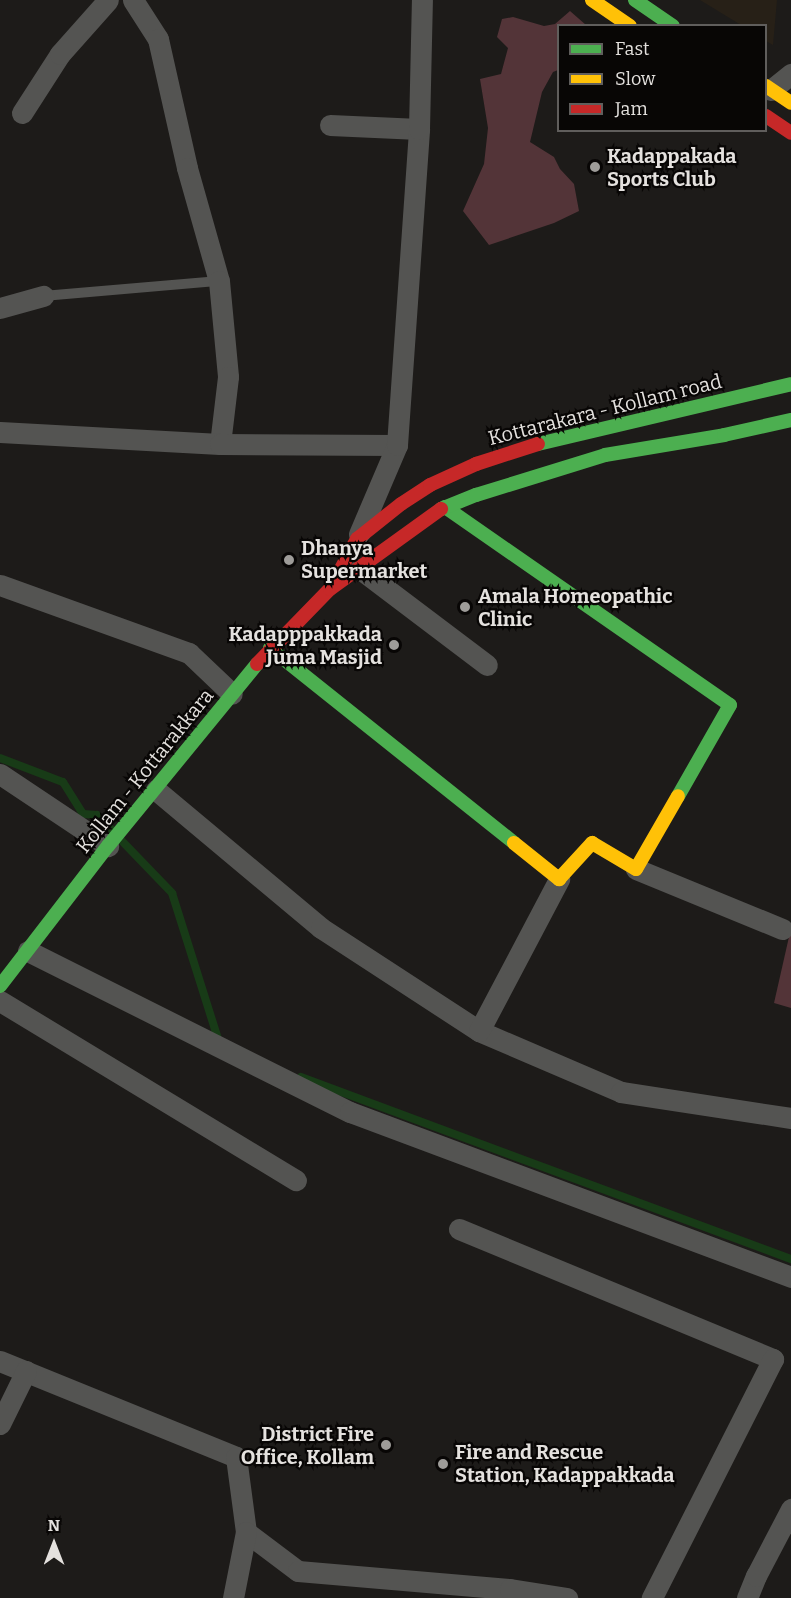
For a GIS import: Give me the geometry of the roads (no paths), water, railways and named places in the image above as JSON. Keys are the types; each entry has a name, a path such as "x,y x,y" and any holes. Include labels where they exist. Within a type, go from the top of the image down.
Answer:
{"main road":[{"path":"592,0 627,24"},
{"path":"635,0 670,24"},
{"path":"768,88 791,103"},
{"path":"767,117 791,133"},
{"name":"Kottarakara - Kollam road","path":"330,589 357,539 401,504 430,485 499,455 791,384"},
{"path":"330,589 445,507 605,455 724,435 791,420"},
{"path":"270,648 558,879 592,843 636,868 730,705 445,507"},
{"name":"Kollam - Kottarakkara","path":"0,986 108,846 270,648 330,589"}],"street":[{"path":"22,113 60,54 108,0"},
{"path":"133,0 158,39 187,168 219,280 228,376 220,444"},
{"path":"357,539 398,445 419,129 422,0"},
{"path":"768,88 791,74"},
{"path":"330,125 419,129"},
{"path":"0,308 43,296"},
{"path":"0,432 220,444 398,445"},
{"path":"360,569 487,665"},
{"path":"0,585 189,653 232,694"},
{"path":"0,774 108,846"},
{"path":"156,790 321,928 479,1031 621,1092 791,1118"},
{"path":"636,868 782,929"},
{"path":"479,1031 558,879"},
{"path":"28,951 350,1112 791,1277"},
{"path":"0,1000 296,1180"},
{"path":"459,1229 773,1359 652,1598"},
{"path":"0,1361 236,1458 246,1532 234,1598"},
{"path":"0,1424 26,1371"},
{"path":"747,1598 791,1509"},
{"path":"246,1532 298,1571 567,1598"}],"lane":[{"path":"43,296 219,280"}],"waterway":[{"path":"0,758 63,782 83,814 97,815 112,830"},
{"path":"121,840 172,893 219,1042"},
{"path":"301,1077 791,1259"}],"place":[{"name":"Kadappakada Sports Club","path":"595,167"},
{"name":"Dhanya Supermarket","path":"289,560"},
{"name":"Amala Homeopathic Clinic","path":"465,607"},
{"name":"Kadapppakkada Juma Masjid","path":"394,645"},
{"name":"District Fire Office, Kollam","path":"386,1445"},
{"name":"Fire and Rescue Station, Kadappakkada","path":"443,1464"}]}
